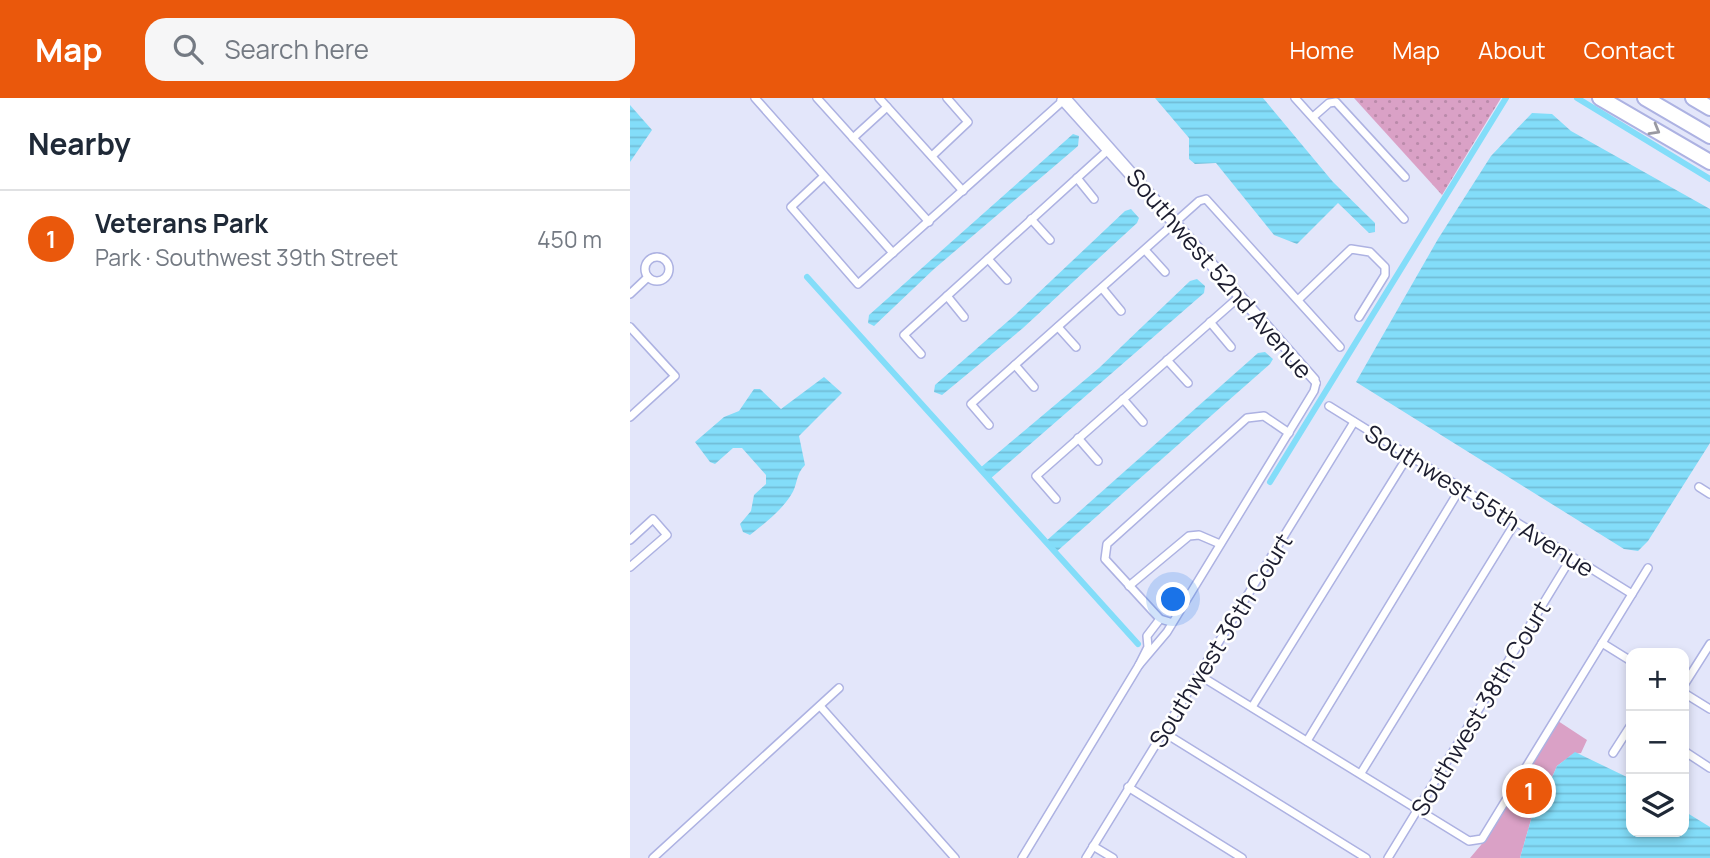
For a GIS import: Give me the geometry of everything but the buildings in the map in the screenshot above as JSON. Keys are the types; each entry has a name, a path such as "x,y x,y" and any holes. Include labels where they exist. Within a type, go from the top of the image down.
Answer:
{"highway":[{"path":"1600,98 1710,162"},
{"path":"1645,98 1710,136"},
{"path":"1693,98 1710,108"}],"street":[{"path":"755,98 893,253"},
{"path":"817,98 929,222"},
{"path":"879,98 963,191"},
{"path":"932,156 968,122 947,98"},
{"path":"1295,98 1404,219"},
{"path":"823,177 791,207 858,284 1063,99"},
{"name":"Southwest 52nd Avenue","path":"1063,99 1310,370 1316,383 1289,433"},
{"path":"1313,117 1329,103 1336,103 1405,177"},
{"path":"853,138 887,107"},
{"path":"922,354 904,335 1109,149"},
{"path":"1077,178 1094,199"},
{"path":"989,425 971,404 1199,201 1206,199 1340,347"},
{"path":"1031,219 1050,240"},
{"path":"1299,299 1351,249 1370,252 1385,267 1385,275 1359,317"},
{"path":"1145,250 1165,272"},
{"path":"988,258 1007,280"},
{"path":"630,294 648,277"},
{"path":"1102,288 1121,311"},
{"path":"947,296 964,317"},
{"path":"1056,499 1036,476 1240,296"},
{"path":"1210,322 1231,347"},
{"path":"630,327 675,376 630,417"},
{"path":"1058,327 1076,347"},
{"path":"1167,360 1188,383"},
{"path":"1015,365 1034,387"},
{"path":"1123,399 1143,422"},
{"name":"Southwest 55th Avenue","path":"1329,406 1632,594"},
{"path":"1139,665 1160,640 1289,433 1264,416 1247,418 1107,544 1105,559 1157,622 1160,640"},
{"name":"Southwest 36th Court","path":"1086,858 1354,422"},
{"path":"1078,438 1098,461"},
{"path":"1252,707 1408,456"},
{"path":"1699,487 1710,494"},
{"path":"1307,741 1460,489"},
{"path":"630,540 653,519 667,535 630,567"},
{"path":"1361,774 1515,523"},
{"path":"1129,586 1188,536 1199,535 1220,544"},
{"name":"Southwest 38th Court","path":"1388,858 1572,558"},
{"path":"1199,675 1469,841 1476,842 1482,839 1648,568"},
{"path":"1157,622 1170,622"},
{"path":"1023,858 1139,665 1148,647 1147,636 1157,622"},
{"path":"1602,643 1626,658"},
{"path":"1689,677 1710,644"},
{"path":"653,858 839,688"},
{"path":"1689,696 1710,709"},
{"path":"820,706 956,858"},
{"path":"1163,732 1366,858"},
{"path":"1613,753 1626,733"},
{"path":"1689,754 1710,768"},
{"path":"1128,787 1242,858"},
{"path":"1093,846 1113,858"}],"shaded area":[{"path":"1354,98 1501,98 1442,195"},
{"path":"1558,721 1587,740 1581,753 1573,754 1557,766 1550,782 1537,799 1520,858 1470,858 1481,845"}],"water":[{"path":"1155,98 1263,98 1333,182 1375,223 1375,232 1369,233 1338,203 1297,244 1274,235 1216,163 1195,164 1189,159 1189,138"},
{"path":"630,105 652,130 630,162"},
{"path":"1532,113 1552,114 1571,131 1710,209 1710,443 1648,541 1638,551 1624,549 1356,382 1438,239 1491,156"},
{"path":"1073,134 1079,136 1078,146 934,269 874,326 868,323 869,315"},
{"path":"1131,209 1139,218 1137,223 1023,328 942,395 934,392 935,385 1015,315 1125,211"},
{"path":"1197,279 1205,286 1204,293 990,479 980,468 1099,368 1190,281"},
{"path":"1265,352 1273,359 1270,364 1055,553 1045,542 1258,353"},
{"path":"824,377 842,393 799,436 805,465 793,491 783,506 761,526 750,535 743,532 740,524 751,511 754,495 766,484 766,475 742,448 733,448 715,464 710,462 695,442 724,417 739,411 754,389 760,389 781,409"},
{"path":"1575,752 1626,777 1626,837 1689,837 1689,814 1710,827 1710,858 1520,858 1537,799 1550,782 1557,766"}],"waterway":[{"path":"1270,482 1506,98"},
{"path":"1577,98 1710,179"},
{"path":"807,277 1138,644"}],"place":[{"name":"Veterans Park","path":"1529,791"}]}
